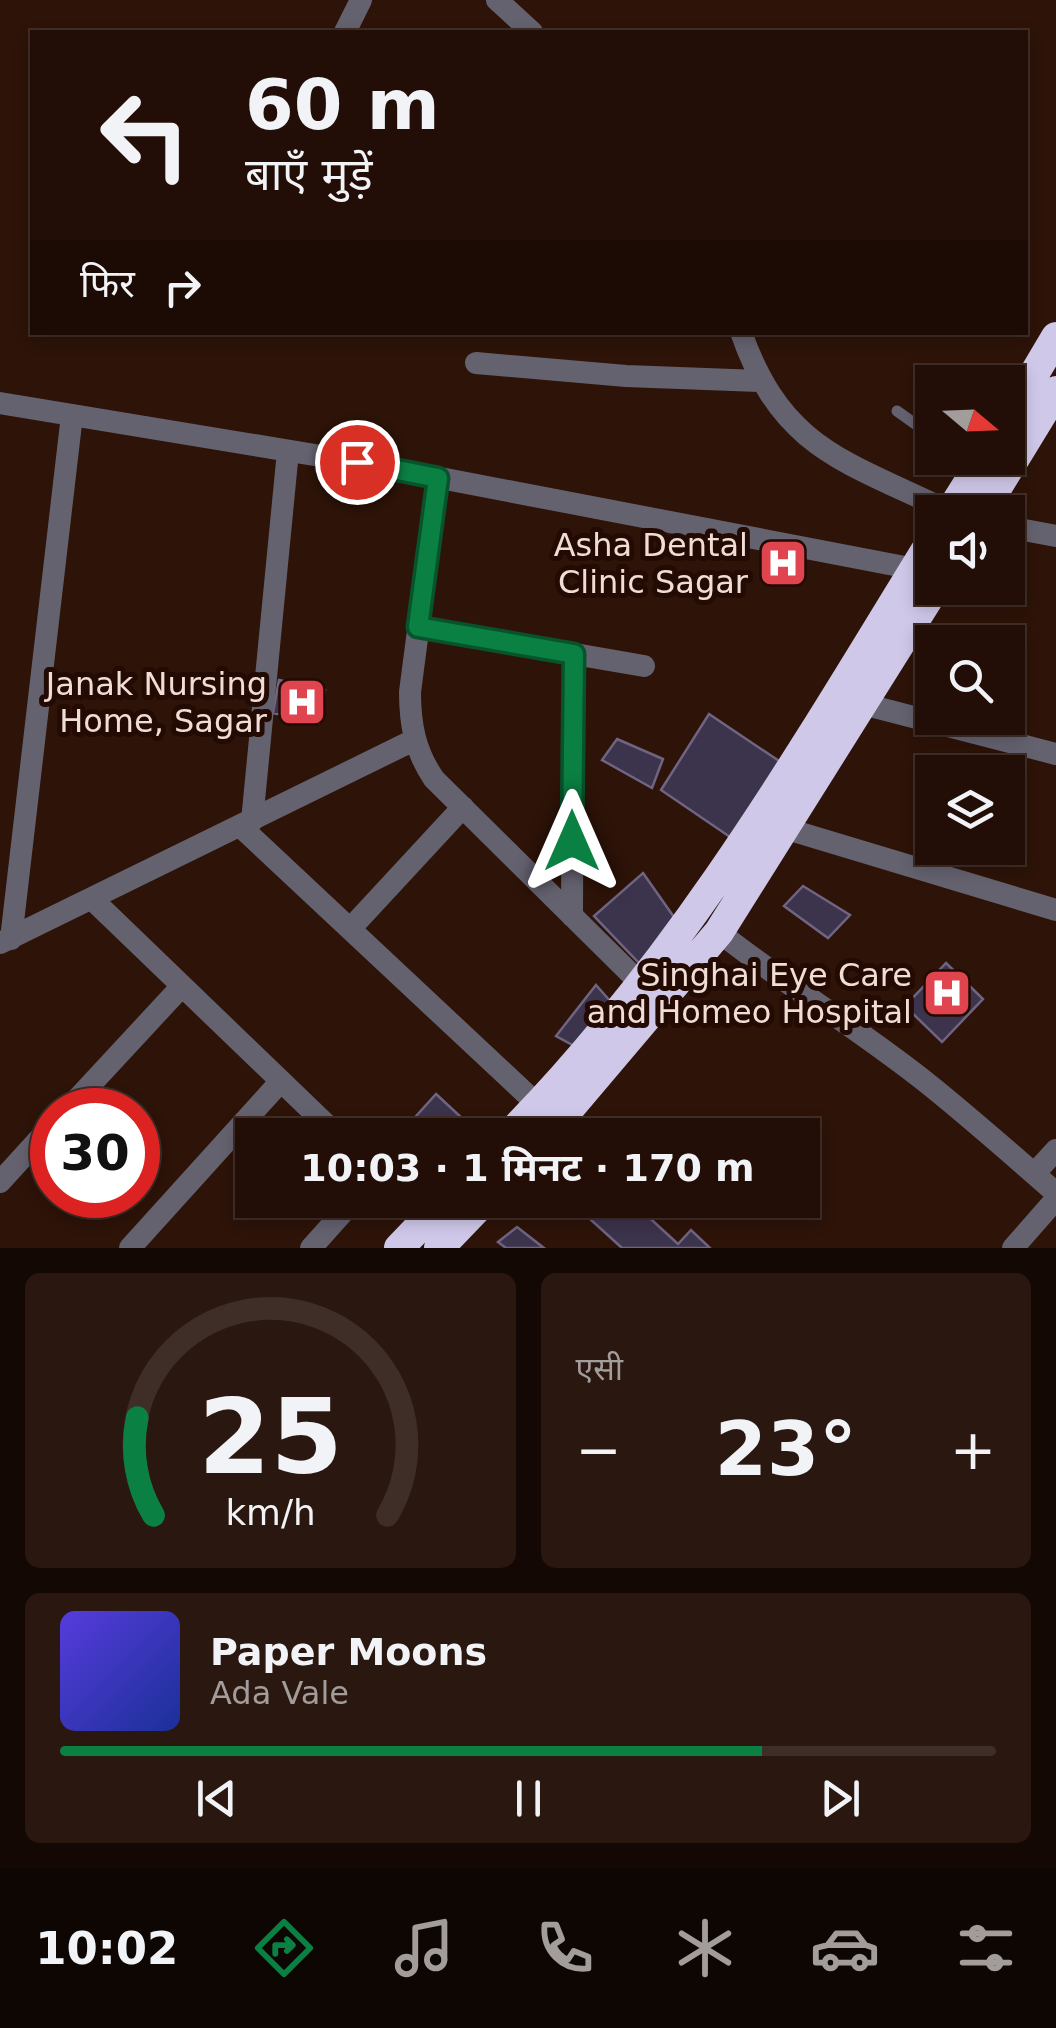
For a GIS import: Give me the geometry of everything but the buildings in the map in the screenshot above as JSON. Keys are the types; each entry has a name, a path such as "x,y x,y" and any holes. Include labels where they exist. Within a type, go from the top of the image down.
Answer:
{"highway":[{"path":"1025,389 1056,337"},
{"path":"992,495 1056,391"},
{"path":"526,1118 639,982 741,846 915,593"},
{"path":"561,1118 718,932 863,704 915,598"},
{"path":"399,1248 418,1218"},
{"path":"439,1248 468,1218"}],"street":[{"path":"347,30 361,0"},
{"path":"497,0 530,30"},
{"path":"742,335 759,381 792,426 814,442 917,495"},
{"path":"476,363 626,376 759,381"},
{"path":"0,403 438,478 915,576"},
{"path":"6,941 72,415"},
{"path":"246,824 288,451"},
{"path":"438,478 410,692 414,740 434,779 639,982"},
{"path":"1025,530 1056,536"},
{"path":"418,627 644,666"},
{"path":"572,916 574,654"},
{"path":"863,704 1056,754"},
{"path":"6,941 414,740"},
{"path":"350,930 463,807"},
{"path":"246,824 350,930 538,1106"},
{"path":"786,829 1056,910"},
{"path":"94,900 320,1118"},
{"path":"718,932 792,990 823,1006 930,1086 1056,1196 1013,1248"},
{"path":"87,1088 182,986"},
{"path":"130,1248 281,1081"},
{"path":"0,1182 30,1149"},
{"path":"1034,1174 1056,1150"},
{"path":"310,1248 338,1218"},
{"path":"429,1218 439,1248"}],"lane":[{"path":"897,411 915,424"}],"place":[{"name":"Asha Dental Clinic Sagar","path":"783,563"},
{"name":"Janak Nursing Home, Sagar","path":"302,702"},
{"name":"Singhai Eye Care and Homeo Hospital","path":"947,993"}],"route":[{"path":"357,462 438,478 418,627 574,654 572,841"}]}
